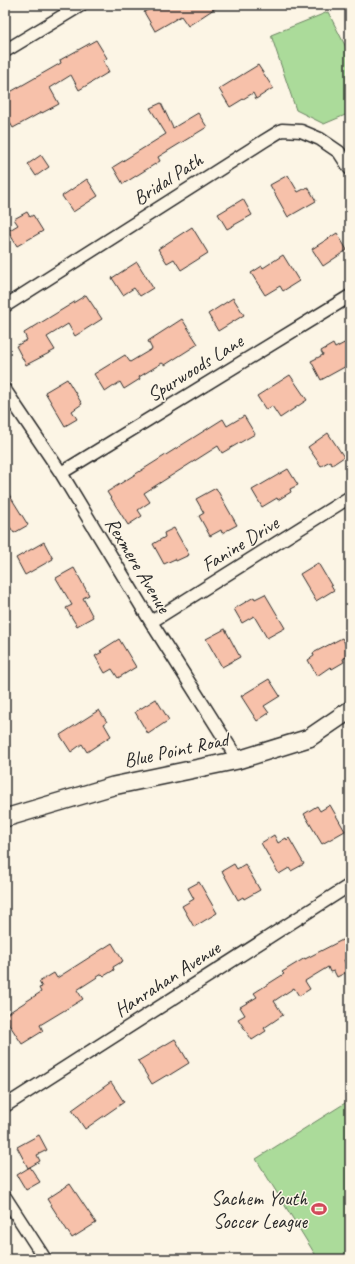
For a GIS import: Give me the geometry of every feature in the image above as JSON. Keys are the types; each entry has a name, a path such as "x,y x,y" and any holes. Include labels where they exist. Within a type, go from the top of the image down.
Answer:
{"street":[{"path":"5,51 81,5"},
{"name":"Bridal Path","path":"5,306 282,130 301,131 320,139 339,152 350,169"},
{"name":"Spurwoods Lane","path":"61,473 350,296"},
{"name":"Rexmere Avenue","path":"5,390 61,473 151,622 238,760"},
{"name":"Fanine Drive","path":"151,622 350,497"},
{"name":"Blue Point Road","path":"5,818 113,786 238,760 309,738 350,710"},
{"name":"Hanrahan Avenue","path":"5,1106 350,885"},
{"path":"5,1197 45,1259"}],"green space":[{"path":"328,12 350,55 350,113 324,124 296,110 271,35"},
{"name":"Sachem Youth Soccer League","path":"350,1100 350,1259 318,1259 256,1159"}],"building":[{"path":"157,5 220,5 188,26 181,16 155,31 144,12"},
{"path":"96,40 107,58 103,60 109,72 79,90 71,75 50,88 59,104 13,128 5,114 5,95 61,63 60,60"},
{"path":"258,65 273,88 256,99 253,93 230,107 219,89"},
{"path":"161,103 173,128 198,113 207,127 158,157 160,161 123,184 113,167 166,134 150,108"},
{"path":"41,155 49,167 36,176 28,164"},
{"path":"288,175 298,192 308,187 316,201 288,217 270,185"},
{"path":"87,179 98,196 73,212 62,196"},
{"path":"243,199 252,215 227,229 218,214"},
{"path":"27,212 30,217 33,215 43,231 17,246 8,231 18,225 14,219"},
{"path":"192,227 208,253 181,270 174,259 167,263 158,249"},
{"path":"337,233 347,250 323,266 312,249"},
{"path":"283,255 299,281 283,291 280,286 265,295 251,273 262,266 263,268"},
{"path":"137,262 153,288 140,296 134,288 123,295 112,278"},
{"path":"86,295 102,319 75,336 68,324 47,337 55,350 26,365 16,346 27,340 24,333"},
{"path":"233,298 244,315 218,331 208,314"},
{"path":"182,319 198,344 165,365 162,363 139,377 140,379 124,389 120,382 105,392 94,374 125,355 130,362 152,349 148,341"},
{"path":"350,340 350,364 321,380 311,361 323,355 321,351 333,344 335,348"},
{"path":"290,375 307,400 280,418 272,406 266,410 257,396"},
{"path":"67,379 82,404 72,411 77,419 65,426 45,392"},
{"path":"244,416 255,434 222,453 218,446 144,493 150,502 138,510 142,516 128,525 107,492 223,419 227,426"},
{"path":"328,433 344,457 332,465 330,461 321,466 308,447"},
{"path":"288,469 298,485 290,489 291,492 278,500 277,498 262,507 252,490"},
{"path":"5,488 28,525 14,533 10,527 5,530"},
{"path":"216,488 237,525 222,533 221,530 210,536 199,516 204,513 196,499"},
{"path":"174,528 189,555 176,561 175,559 164,564 153,544 165,537 164,533"},
{"path":"44,542 53,559 25,575 16,558"},
{"path":"318,563 334,590 316,601 300,574"},
{"path":"74,568 89,595 83,598 93,617 77,626 66,608 72,605 56,578"},
{"path":"265,594 285,628 267,638 254,616 242,623 234,609 254,597 255,599"},
{"path":"225,629 240,657 222,667 206,639"},
{"path":"342,638 350,652 350,655 343,659 344,662 332,669 330,667 317,676 308,660 314,656 313,653"},
{"path":"119,639 136,667 118,678 112,669 105,673 95,656"},
{"path":"269,679 280,696 264,706 269,713 257,721 241,696"},
{"path":"156,699 169,720 148,734 135,712"},
{"path":"99,710 107,722 104,724 111,736 87,752 82,744 71,752 60,735"},
{"path":"330,805 345,831 322,844 304,814 317,806 320,811"},
{"path":"274,835 278,843 286,838 287,840 289,838 304,864 291,871 289,868 279,874 261,843"},
{"path":"234,864 237,869 245,864 260,890 244,899 243,897 238,900 222,871"},
{"path":"199,882 217,913 194,927 182,906 194,899 188,888"},
{"path":"350,936 350,957 344,960 349,971 337,977 334,971 330,972 328,967 305,981 310,989 299,996 294,988 274,1001 283,1015 264,1028 266,1031 252,1040 238,1019 245,1015 240,1007 257,997 254,993 284,974 282,972 305,958"},
{"path":"112,943 123,961 113,967 114,970 104,976 102,974 77,990 83,999 40,1025 43,1031 22,1044 5,1018 5,1015 41,992 39,988 42,987 39,982 54,973 57,978"},
{"path":"175,1039 189,1063 152,1084 138,1061"},
{"path":"111,1082 124,1102 85,1129 72,1110"},
{"path":"39,1135 47,1150 37,1155 40,1161 28,1168 17,1147"},
{"path":"30,1167 40,1182 26,1190 17,1175"},
{"path":"70,1184 96,1223 72,1238 47,1199"}],"place":[{"name":"Sachem Youth Soccer League","path":"319,1209"}]}
